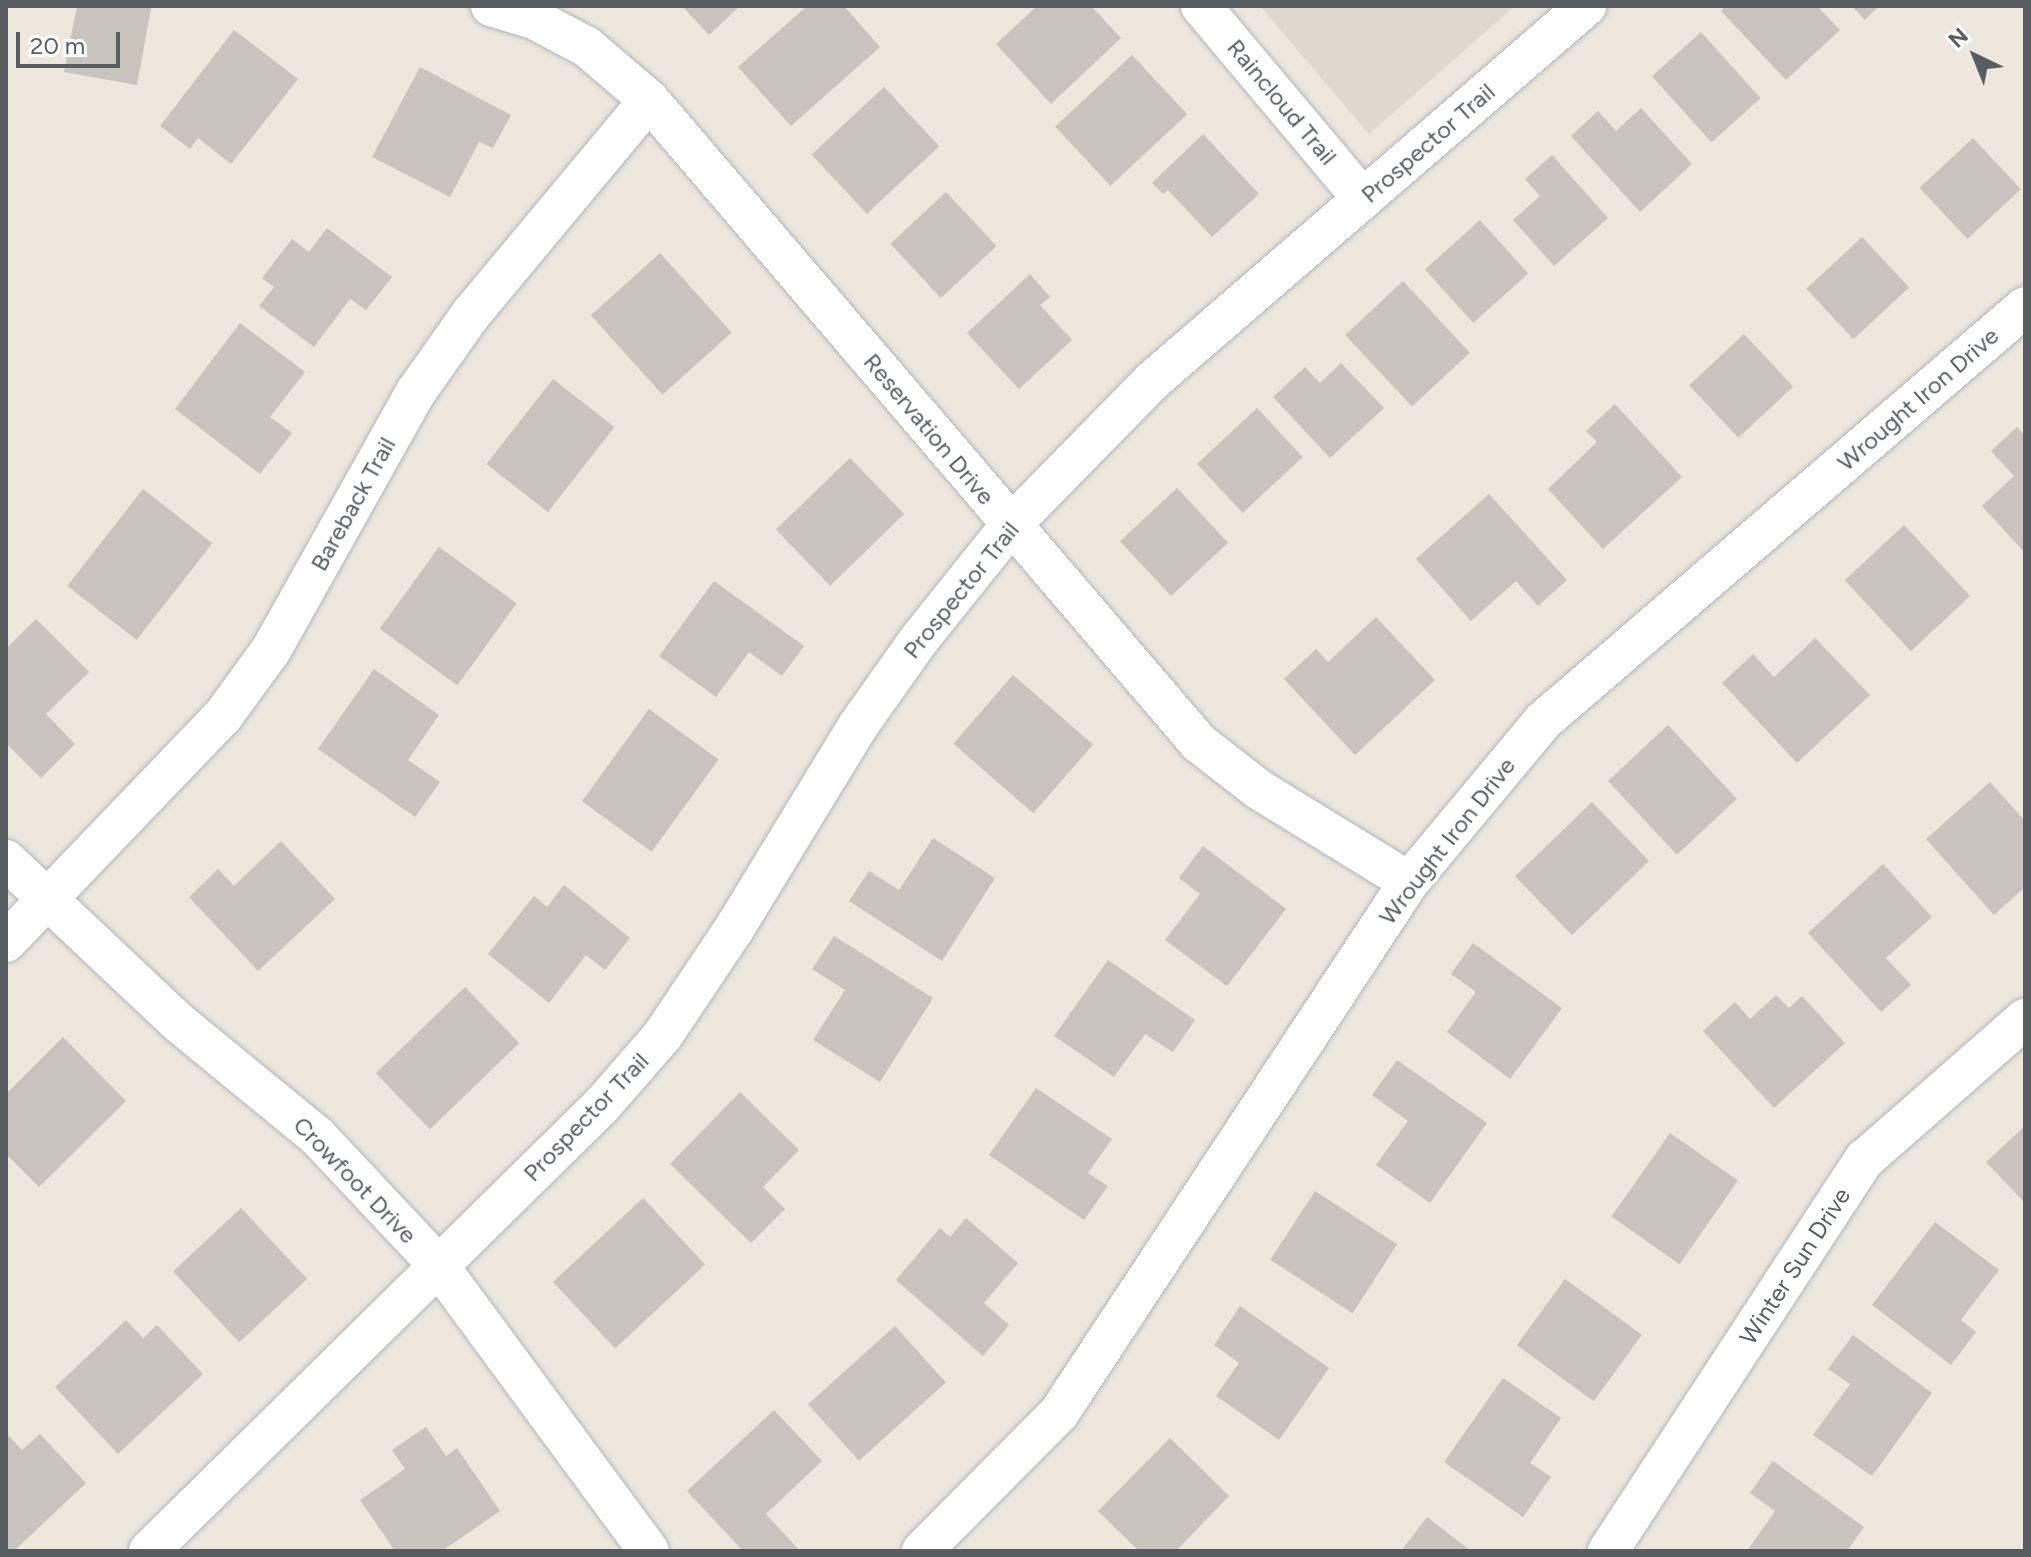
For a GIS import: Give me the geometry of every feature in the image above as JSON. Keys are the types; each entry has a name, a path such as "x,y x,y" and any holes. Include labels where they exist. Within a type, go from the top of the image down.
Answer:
{"street":[{"name":"Reservation Drive","path":"491,6 534,19 587,47 649,100 1199,743 1258,789 1409,882"},
{"name":"Raincloud Trail","path":"1201,6 1363,199"},
{"name":"Prospector Trail","path":"149,1551 603,1104 663,1035 734,929 858,726 918,641 1011,525 1152,381 1586,6"},
{"name":"Bareback Trail","path":"6,942 223,716 271,650 416,392 471,314 649,100"},
{"name":"Wrought Iron Drive","path":"922,1551 1059,1413 1409,882 1543,721 2025,307"},
{"name":"Crowfoot Drive","path":"6,860 179,1023 317,1136 438,1265 649,1551"},
{"name":"Winter Sun Drive","path":"1608,1551 1865,1159 2025,1019"}],"shaded area":[{"path":"1260,6 1515,6 1369,134"}],"building":[{"path":"77,6 151,8 137,85 64,72"},
{"path":"682,6 740,6 709,35"},
{"path":"807,6 844,6 880,47 791,126 738,67"},
{"path":"1037,6 1091,6 1121,38 1051,104 996,44"},
{"path":"1725,6 1817,6 1840,30 1786,80 1721,11"},
{"path":"1852,6 1879,6 1865,20"},
{"path":"234,30 298,79 231,164 198,138 190,149 160,126"},
{"path":"1701,32 1761,98 1712,142 1652,76"},
{"path":"1132,55 1187,114 1110,186 1055,127"},
{"path":"420,67 511,115 493,148 479,142 450,197 372,157"},
{"path":"884,87 939,146 867,214 812,155"},
{"path":"1641,108 1692,164 1640,212 1571,136 1598,111 1616,131"},
{"path":"1203,134 1259,194 1212,237 1168,190 1163,194 1152,183"},
{"path":"1973,138 2021,189 1967,239 1920,188"},
{"path":"1552,155 1608,218 1554,266 1513,220 1540,196 1525,179"},
{"path":"946,192 996,246 941,298 890,244"},
{"path":"1480,220 1528,274 1473,323 1425,270"},
{"path":"327,228 392,277 366,310 350,299 314,347 259,306 274,287 262,278 292,239 309,252"},
{"path":"1862,237 1909,287 1853,339 1806,289"},
{"path":"660,253 732,333 662,395 591,315"},
{"path":"1030,274 1050,297 1040,305 1072,340 1019,389 967,333"},
{"path":"1403,281 1470,353 1412,407 1345,335"},
{"path":"240,323 305,372 270,417 292,433 260,474 175,409"},
{"path":"1744,334 1793,387 1738,438 1689,385"},
{"path":"1341,363 1384,408 1330,458 1273,397 1305,367 1320,383"},
{"path":"553,379 614,427 548,512 487,464"},
{"path":"1615,404 1682,477 1603,549 1548,489 1597,442 1586,431"},
{"path":"1257,408 1303,457 1243,513 1197,464"},
{"path":"2017,427 2025,436 2025,553 1982,506 2014,476 1991,451"},
{"path":"850,458 904,514 830,586 776,530"},
{"path":"1177,488 1228,543 1171,596 1120,541"},
{"path":"143,489 212,543 137,640 67,586"},
{"path":"1489,494 1567,580 1538,606 1516,581 1471,621 1416,559"},
{"path":"1904,525 1970,596 1911,651 1845,580"},
{"path":"439,547 517,603 457,685 380,629"},
{"path":"714,581 804,646 782,676 749,652 716,697 659,656"},
{"path":"1376,617 1435,680 1355,755 1284,679 1316,649 1328,662"},
{"path":"36,619 89,672 46,714 75,744 41,778 6,743 6,649"},
{"path":"1815,638 1870,695 1797,763 1722,683 1753,654 1774,677"},
{"path":"374,669 439,715 408,760 440,782 415,817 318,749"},
{"path":"1013,675 1093,745 1033,813 953,744"},
{"path":"649,709 719,760 652,852 582,801"},
{"path":"1668,725 1737,799 1677,855 1608,781"},
{"path":"1990,782 2025,821 2025,887 1994,915 1926,839"},
{"path":"1592,802 1649,861 1572,935 1515,876"},
{"path":"933,838 995,878 942,961 849,901 869,871 899,890"},
{"path":"281,841 335,899 258,971 189,897 218,869 234,886"},
{"path":"1203,846 1286,909 1227,986 1165,940 1200,894 1179,878"},
{"path":"1883,864 1932,917 1886,958 1911,985 1881,1012 1808,933"},
{"path":"564,885 630,938 605,970 586,955 549,1003 488,954 534,896 547,907"},
{"path":"834,936 933,998 880,1082 813,1040 845,990 812,969"},
{"path":"1473,943 1562,1008 1510,1079 1447,1032 1476,992 1451,974"},
{"path":"1108,960 1195,1020 1173,1052 1145,1034 1114,1077 1054,1036"},
{"path":"465,987 519,1043 430,1129 376,1073"},
{"path":"1776,995 1789,1008 1802,996 1845,1043 1774,1108 1703,1031 1735,1002 1750,1019"},
{"path":"63,1037 126,1101 39,1187 6,1154 6,1094"},
{"path":"1397,1060 1487,1123 1430,1203 1376,1165 1408,1121 1372,1095"},
{"path":"1036,1088 1112,1139 1088,1173 1108,1186 1084,1220 989,1155"},
{"path":"740,1092 799,1150 763,1187 785,1209 751,1243 670,1164"},
{"path":"2025,1126 2025,1203 1986,1162"},
{"path":"1670,1133 1738,1181 1679,1264 1611,1217"},
{"path":"1315,1191 1397,1244 1353,1313 1270,1260"},
{"path":"643,1198 705,1265 615,1348 553,1282"},
{"path":"241,1208 307,1279 239,1342 173,1271"},
{"path":"966,1218 1018,1263 984,1303 1009,1325 983,1356 896,1280 940,1228 950,1237"},
{"path":"1935,1222 1999,1270 1961,1320 1976,1332 1951,1365 1872,1305"},
{"path":"1565,1279 1642,1335 1594,1401 1517,1345"},
{"path":"1240,1306 1329,1368 1279,1440 1216,1396 1239,1363 1214,1345"},
{"path":"126,1320 143,1338 157,1325 203,1374 118,1454 55,1387"},
{"path":"895,1326 946,1382 859,1461 808,1404"},
{"path":"1853,1335 1932,1393 1872,1476 1813,1435 1850,1384 1828,1369"},
{"path":"1503,1378 1561,1418 1530,1463 1551,1477 1523,1517 1444,1462"},
{"path":"774,1410 822,1461 766,1514 800,1551 743,1551 687,1491"},
{"path":"426,1427 446,1456 457,1448 500,1511 442,1551 395,1551 360,1500 405,1469 392,1450"},
{"path":"6,1433 22,1450 40,1434 86,1483 14,1551 6,1551"},
{"path":"1170,1438 1229,1496 1176,1551 1139,1551 1098,1511"},
{"path":"1773,1461 1864,1527 1847,1551 1747,1551 1775,1511 1750,1493"},
{"path":"1427,1517 1471,1551 1401,1551"}]}
